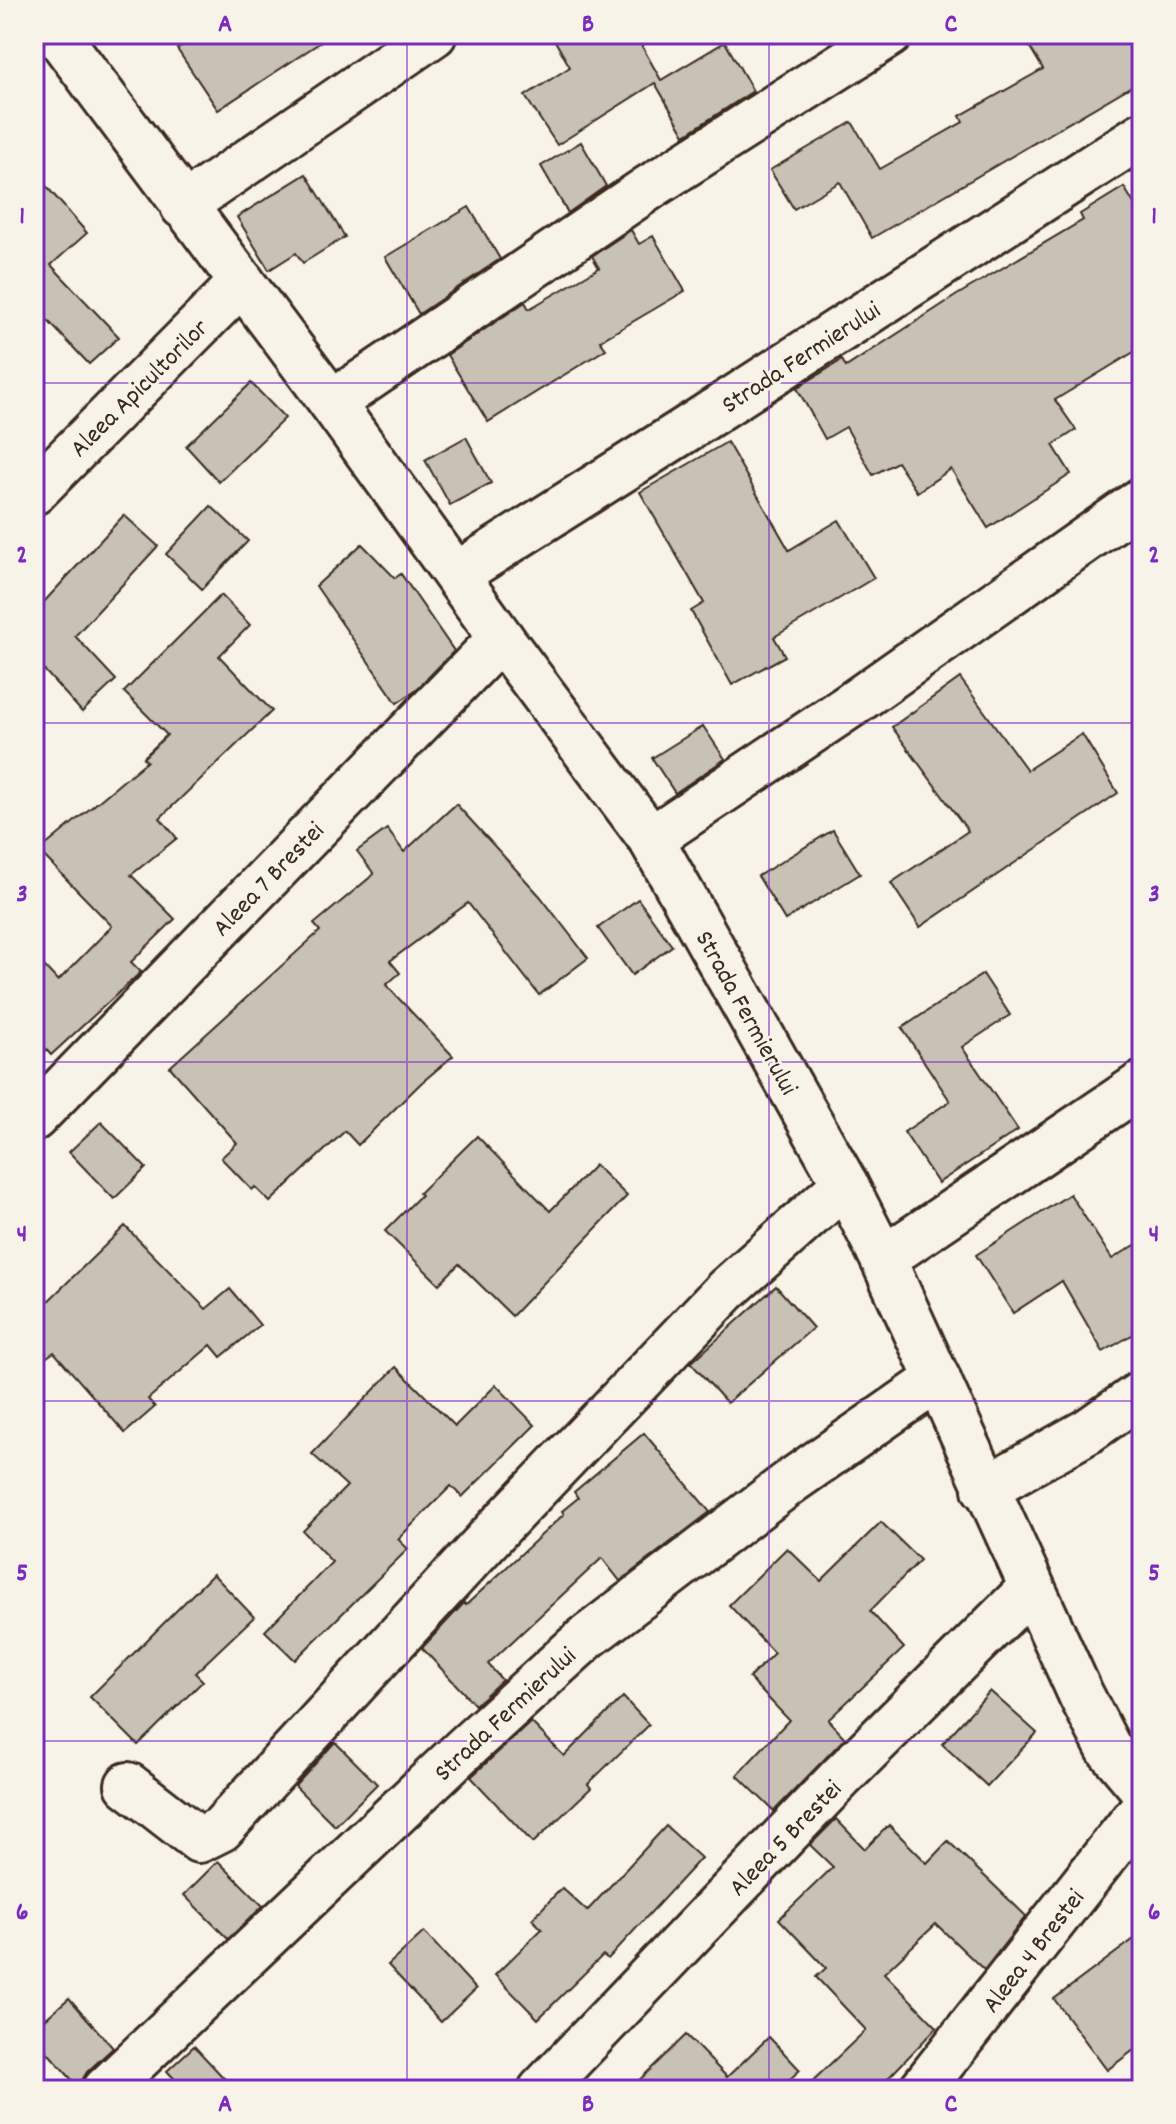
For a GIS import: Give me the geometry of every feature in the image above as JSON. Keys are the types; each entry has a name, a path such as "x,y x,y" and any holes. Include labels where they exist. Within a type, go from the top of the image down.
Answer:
{"street":[{"name":"Strada Fermierului","path":"57,34 651,839 845,1184 883,1259 985,1489 1109,1749 1142,1788"},
{"path":"183,206 434,34"},
{"path":"332,403 650,187 890,34"},
{"name":"Strada Fermierului","path":"456,575 1142,135"},
{"name":"Aleea Apicultorilor","path":"34,492 242,282"},
{"path":"651,839 851,705 1142,500"},
{"name":"Aleea 7 Brestei","path":"34,1118 501,638"},
{"path":"883,1259 1142,1084"},
{"path":"128,1785 199,1840 221,1829 502,1524 716,1301 845,1184"},
{"name":"Strada Fermierului","path":"105,2090 465,1748 586,1638 793,1480 938,1379"},
{"path":"985,1489 1088,1431 1142,1393"},
{"name":"Aleea 5 Brestei","path":"541,2090 829,1789 1031,1588"},
{"name":"Aleea 4 Brestei","path":"921,2090 1142,1809"}],"building":[{"path":"200,34 333,34 218,110 177,49"},
{"path":"551,34 635,34 661,80 725,42 753,91 685,135 655,83 557,145 525,96 570,67"},
{"path":"1022,34 1142,34 1142,80 872,238 840,182 794,209 770,170 852,122 880,169 963,122 960,116 1043,69"},
{"path":"581,142 606,186 568,213 541,166"},
{"path":"34,172 87,233 51,265 119,337 89,364 34,306"},
{"path":"306,174 345,237 303,263 296,253 269,270 237,217"},
{"path":"1124,187 1142,217 1142,347 1055,400 1076,430 1053,445 1071,474 988,528 951,469 917,492 897,462 873,475 846,427 825,439 797,388 842,360 846,367 957,295 1083,220 1080,214"},
{"path":"469,207 500,259 419,314 385,257"},
{"path":"631,230 639,244 653,236 685,291 600,341 606,349 488,422 447,355 525,302 529,309 599,268 592,256"},
{"path":"251,383 285,418 219,482 186,446"},
{"path":"466,437 491,483 450,505 425,460"},
{"path":"727,442 789,550 839,520 874,578 774,637 785,656 732,685 691,611 704,603 640,492"},
{"path":"211,506 248,541 202,589 166,554"},
{"path":"124,515 158,546 75,636 116,680 82,712 44,670 34,680 34,594 43,603"},
{"path":"362,544 395,578 401,574 454,651 415,691 397,703 316,586"},
{"path":"221,595 250,625 219,656 272,711 160,818 177,838 131,875 175,919 131,962 141,972 51,1055 34,1036 34,955 58,981 112,926 39,851 147,761 143,758 167,735 124,692"},
{"path":"960,678 1027,770 1082,734 1118,793 920,927 891,883 968,831 892,727"},
{"path":"703,726 725,759 675,793 652,758"},
{"path":"456,804 540,896 588,958 539,995 468,903 390,961 400,973 386,985 453,1056 358,1145 345,1131 270,1202 255,1187 252,1190 221,1158 237,1143 170,1067 320,931 314,924 374,874 357,851 387,829 404,852"},
{"path":"833,830 860,874 785,920 758,876"},
{"path":"638,899 672,946 632,975 598,928"},
{"path":"983,974 1010,1015 962,1047 1018,1130 938,1183 904,1132 950,1101 902,1028"},
{"path":"101,1122 146,1168 114,1199 69,1152"},
{"path":"477,1136 550,1211 595,1165 627,1196 512,1316 459,1264 439,1284 385,1231"},
{"path":"1070,1194 1112,1259 1142,1241 1142,1329 1103,1352 1062,1281 1013,1313 976,1255"},
{"path":"125,1226 206,1309 230,1289 260,1325 221,1357 211,1345 148,1399 155,1407 125,1433 54,1352 34,1366 34,1315"},
{"path":"776,1286 813,1328 727,1403 691,1363"},
{"path":"396,1367 455,1426 496,1385 535,1425 462,1497 451,1486 398,1539 408,1549 295,1660 265,1631 332,1562 303,1531 347,1486 312,1454"},
{"path":"644,1433 710,1512 620,1581 602,1558 488,1664 502,1680 475,1705 422,1648 464,1603 466,1605 564,1514 562,1511 578,1498 574,1492"},
{"path":"881,1522 920,1560 870,1611 904,1648 828,1720 845,1738 774,1811 737,1775 789,1720 749,1678 774,1653 729,1605 787,1548 821,1581"},
{"path":"213,1574 254,1617 195,1673 203,1681 138,1745 90,1697"},
{"path":"990,1691 1037,1733 987,1786 942,1744"},
{"path":"623,1697 649,1725 588,1784 591,1788 533,1843 471,1777 531,1722 564,1756"},
{"path":"335,1742 377,1784 335,1826 295,1786"},
{"path":"836,1819 865,1849 889,1825 927,1863 948,1841 1026,1916 984,1970 936,1924 884,1973 937,2027 877,2090 803,2090 866,2030 816,1977 826,1968 779,1919 833,1867 810,1845"},
{"path":"666,1826 701,1858 608,1959 603,1955 538,2019 495,1975 542,1929 532,1919 562,1888 587,1911"},
{"path":"218,1861 263,1906 228,1939 184,1895"},
{"path":"424,1932 476,1989 441,2022 388,1965"},
{"path":"1142,1933 1142,2044 1107,2070 1054,1999"},
{"path":"69,1998 113,2048 87,2072 81,2082 81,2090 34,2037 34,2029"},
{"path":"686,2035 727,2077 769,2037 800,2070 778,2090 629,2090"},
{"path":"194,2046 235,2090 185,2090 167,2071"}]}
